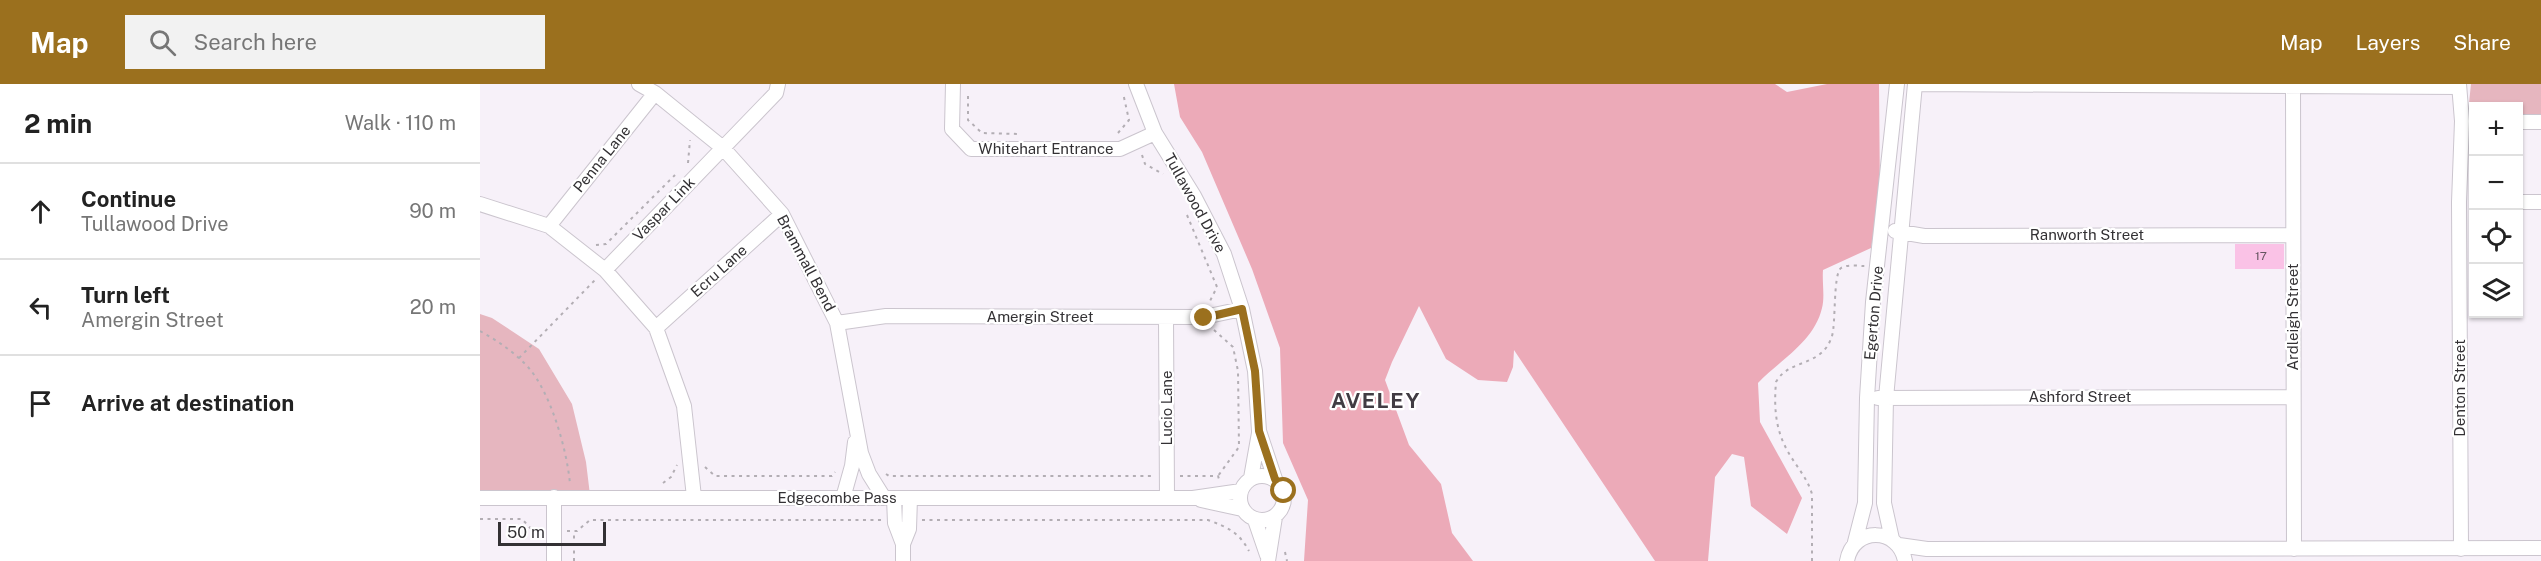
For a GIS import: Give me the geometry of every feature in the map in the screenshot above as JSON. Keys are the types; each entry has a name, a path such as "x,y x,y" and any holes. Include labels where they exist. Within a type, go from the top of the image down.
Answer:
{"street":[{"name":"Brammall Bend","path":"639,84 655,93 723,148 782,214 837,323 857,430 859,466 889,498"},
{"name":"Vaspar Link","path":"605,270 776,93 778,84"},
{"name":"Whitehart Entrance","path":"953,84 952,129 971,149 1120,149 1155,133"},
{"name":"Tullawood Drive","path":"1136,84 1155,133 1194,196 1224,254 1242,309 1255,371 1259,431 1251,478"},
{"name":"Egerton Drive","path":"1847,561 1850,550 1856,543 1865,503 1867,398 1873,302 1897,84"},
{"name":"Egerton Drive","path":"1905,561 1896,542 1884,503 1886,398 1915,84"},
{"path":"1920,84 2458,86"},
{"name":"Ardleigh Street","path":"2293,85 2294,549"},
{"name":"Denton Street","path":"2458,86 2468,122 2461,549"},
{"name":"Penna Lane","path":"549,226 655,93"},
{"path":"2523,122 2541,122"},
{"path":"2523,202 2541,202"},
{"path":"480,204 549,226 605,270 656,328 684,406 694,497"},
{"name":"Ecru Lane","path":"656,328 782,214"},
{"name":"Ranworth Street","path":"1881,228 1924,236 2293,235"},
{"name":"Amergin Street","path":"837,323 886,316 1212,316 1242,309"},
{"name":"Lucio Lane","path":"1166,317 1167,498"},
{"name":"Ashford Street","path":"1867,398 2293,397"},
{"name":"Tullawood Drive","path":"1259,431 1275,479"},
{"path":"843,498 859,466"},
{"path":"1268,559 1275,517 1284,506 1285,498 1280,484 1275,479 1263,476 1251,478 1239,497 1242,509 1255,519 1262,521 1275,517"},
{"name":"Edgecombe Pass","path":"1221,499 1241,491"},
{"path":"554,497 554,561"},
{"name":"Edgecombe Pass","path":"480,498 1193,498 1221,499 1242,509"},
{"path":"889,498 903,544 903,561"},
{"path":"903,544 909,529 910,498"},
{"path":"1255,519 1268,559"},
{"path":"1856,543 1873,534 1927,549 2541,548"}],"path":[{"path":"1115,136 1129,120 1121,84"},
{"path":"968,93 968,120 982,133 1026,134"},
{"path":"606,244 689,161 689,141 699,128"},
{"path":"1122,128 1140,145 1145,164 1163,174 1168,180"},
{"path":"1186,214 1216,287 1210,302 1214,332 1233,347 1238,371 1239,447 1218,476 1221,499 1215,523"},
{"path":"1812,561 1812,494 1809,484 1787,450 1778,429 1775,413 1776,382 1786,371 1819,356 1831,339 1835,320 1838,272 1850,266 1874,267"},
{"path":"519,358 605,270"},
{"path":"480,331 499,342 530,370 560,430 566,452 570,486"},
{"path":"658,486 671,477 675,465 700,462 715,476 832,476 840,467 874,464 889,476 1218,476"},
{"path":"480,519 522,519 534,532 574,531 590,519 895,520"},
{"path":"909,520 1208,520 1233,529 1244,541 1253,557"},
{"path":"574,531 574,561"}],"shaded area":[{"path":"1174,84 1775,84 1787,92 1827,84 1879,84 1880,199 1871,248 1823,270 1823,304 1812,331 1795,350 1758,383 1760,422 1802,498 1787,534 1751,506 1744,457 1732,454 1715,477 1708,561 1655,561 1514,350 1513,367 1507,382 1478,380 1446,359 1419,306 1385,380 1409,445 1441,484 1452,533 1473,561 1304,561 1308,500 1283,443 1280,348 1252,269 1202,152 1180,117"},
{"path":"2471,84 2541,84 2541,117 2523,117 2523,102 2469,102"},
{"path":"480,314 492,318 539,349 572,404 586,462 590,495 480,495"}],"building":[{"path":"2235,244 2284,244 2284,269 2235,269"}],"district":[{"name":"AVELEY","path":"1376,401"}],"route":[{"path":"1204,318 1242,309 1255,371 1259,431 1275,479 1284,491"}]}
